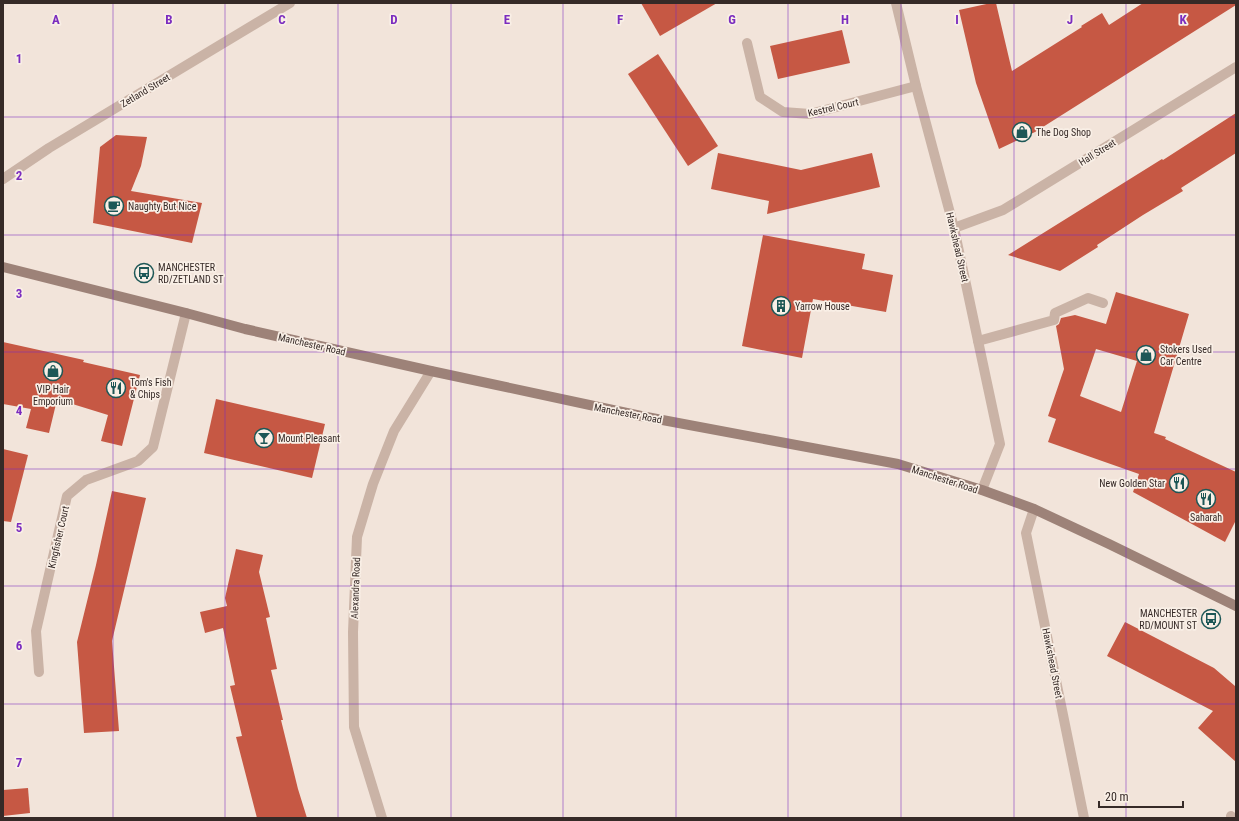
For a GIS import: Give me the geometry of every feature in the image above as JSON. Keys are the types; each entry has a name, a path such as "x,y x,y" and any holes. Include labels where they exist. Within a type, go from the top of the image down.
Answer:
{"main road":[{"name":"Manchester Road","path":"3,267 186,312 245,329 431,372 641,416 898,464 982,490 1034,509 1236,606"}],"street":[{"name":"Zetland Street","path":"3,179 49,148 290,3"},
{"name":"Hawkshead Street","path":"896,3 916,86 954,228 1000,444 982,490"},
{"name":"Kestrel Court","path":"748,44 760,97 783,112 810,114 916,86"},
{"name":"Hall Street","path":"954,228 1003,210 1236,67"},
{"path":"978,340 1054,320 1055,313 1088,298 1103,304"},
{"name":"Kingfisher Court","path":"39,672 36,631 67,496 86,480 138,461 153,447 186,312"},
{"name":"Alexandra Road","path":"382,818 354,727 353,632 356,537 373,484 394,431 431,372"},
{"name":"Hawkshead Street","path":"1034,509 1026,533 1084,818"}],"building":[{"path":"641,3 717,3 660,36"},
{"path":"996,3 1012,71 1102,13 1109,25 1143,3 1236,3 1236,5 1035,132 999,149 976,83 959,10"},
{"path":"842,30 850,63 778,79 770,46"},
{"path":"658,54 718,146 688,166 628,74"},
{"path":"1236,113 1236,153 1181,188 1183,191 1143,215 1097,245 1098,247 1060,271 1008,255 1162,159 1163,160"},
{"path":"116,135 147,137 141,166 131,191 202,203 192,243 93,223 100,147"},
{"path":"718,153 801,170 872,153 880,187 767,214 769,201 711,189"},
{"name":"Yarrow House","path":"763,235 865,254 862,269 893,275 886,312 813,299 802,358 742,346"},
{"path":"1116,292 1189,314 1154,433 1166,437 1165,439 1236,472 1236,520 1225,542 1133,492 1139,474 1048,442 1056,419 1048,416 1064,369 1056,326 1059,324 1061,318 1075,315 1106,324","holes":["1096,349 1137,361 1121,412 1080,396"]},
{"path":"3,342 84,360 83,362 140,375 122,446 101,441 108,415 66,402 65,406 56,404 49,433 26,428 31,409 3,404"},
{"name":"Mount Pleasant","path":"216,399 325,424 312,478 204,453"},
{"path":"3,449 28,455 11,522 3,521"},
{"path":"112,491 146,498 112,641 119,731 84,733 77,642"},
{"path":"236,549 263,555 259,572 270,617 266,618 277,669 271,670 283,720 281,720 298,789 307,818 257,818 236,737 242,736 230,686 235,685 223,628 205,633 200,612 227,606 225,598"},
{"path":"1125,622 1214,668 1235,686 1236,685 1236,762 1198,728 1213,711 1107,656"},
{"path":"28,788 30,813 3,816 3,790"}],"place":[{"name":"The Dog Shop","path":"1022,132"},
{"name":"Naughty But Nice","path":"114,206"},
{"name":"MANCHESTER RD/ZETLAND ST","path":"144,273"},
{"name":"Yarrow House","path":"781,306"},
{"name":"Stokers Used Car Centre","path":"1146,355"},
{"name":"VIP Hair Emporium","path":"53,371"},
{"name":"Tom's Fish & Chips","path":"116,388"},
{"name":"Mount Pleasant","path":"264,438"},
{"name":"New Golden Star","path":"1179,483"},
{"name":"Saharah","path":"1206,499"},
{"name":"MANCHESTER RD/MOUNT ST","path":"1211,619"}]}
